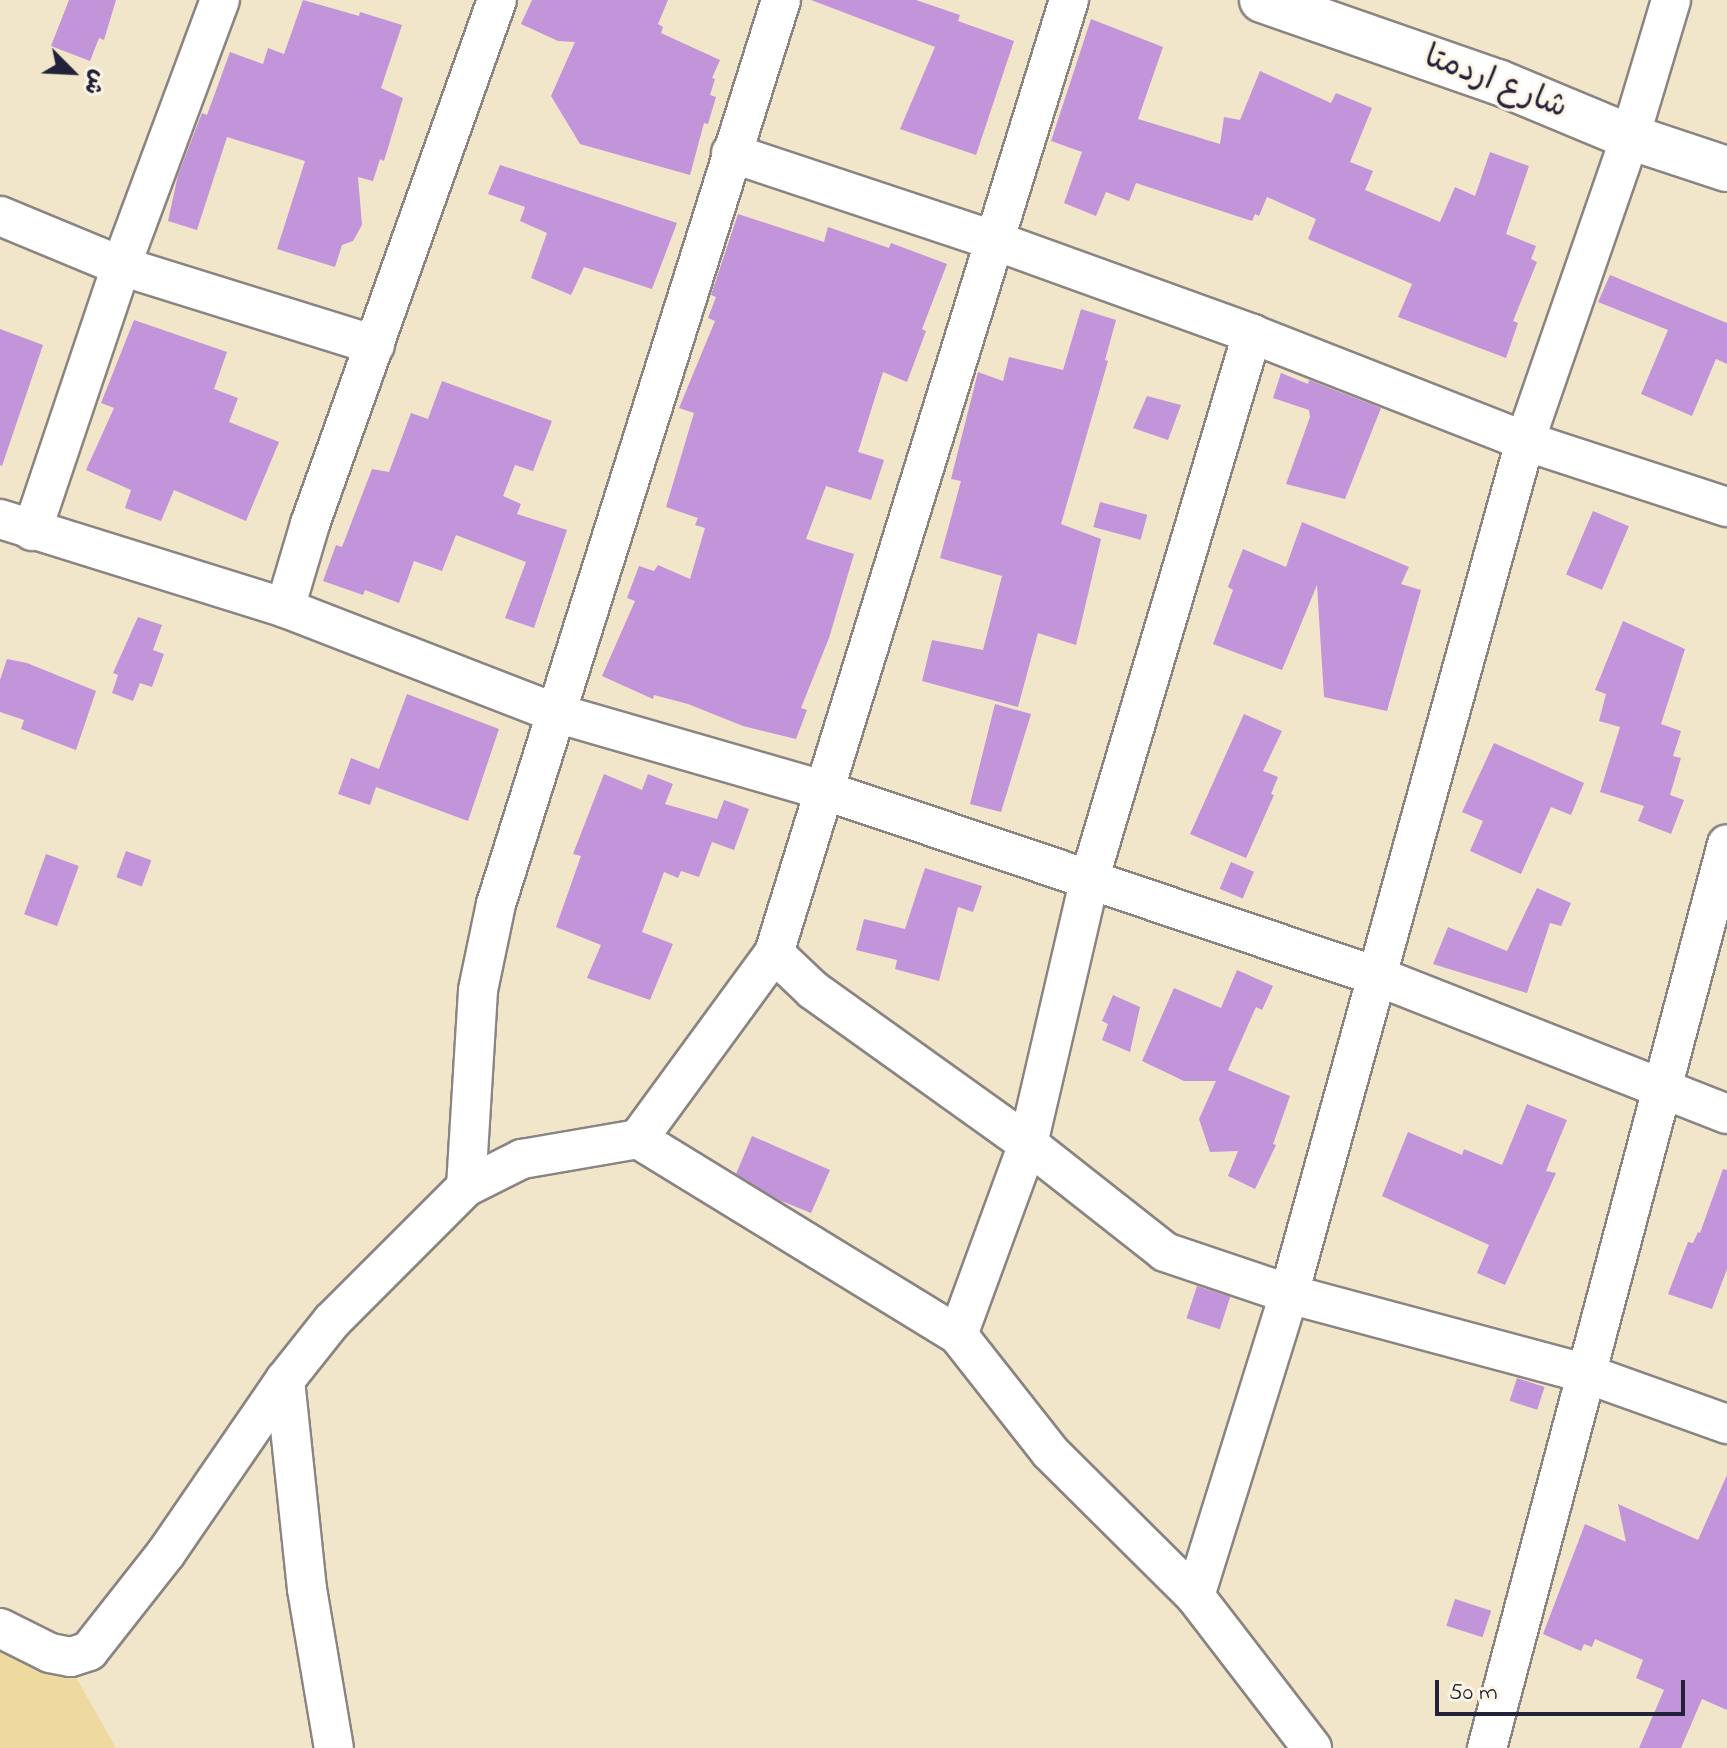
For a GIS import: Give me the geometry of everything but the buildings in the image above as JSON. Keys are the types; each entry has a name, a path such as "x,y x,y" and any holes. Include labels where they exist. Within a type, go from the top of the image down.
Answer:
{"main road":[{"name":"شارع اردمتا","path":"1262,0 1498,82 1630,137 1727,169"}],"street":[{"path":"220,0 121,266 16,525 285,608 556,713 826,791 1090,877 1379,977 1727,1114"},
{"path":"285,608 310,524 497,0"},
{"path":"466,1187 478,990 496,904 781,0"},
{"path":"638,1139 774,953 1069,0"},
{"path":"1195,1596 1289,1294 1525,441 1630,137 1671,0"},
{"path":"731,153 993,240 1252,334 1525,441 1727,507"},
{"path":"0,216 121,266 375,345"},
{"path":"958,1335 1028,1144 1090,877 1252,334"},
{"path":"1487,1748 1727,844"},
{"path":"774,953 813,990 1028,1144 1165,1252 1289,1294 1587,1374 1727,1424"},
{"path":"0,1628 50,1653 71,1657 89,1651 166,1553 285,1380 332,1321 466,1187 522,1159 638,1139 958,1335 1050,1452 1195,1596 1312,1748"},
{"path":"285,1380 307,1589 334,1748"}],"sand":[{"path":"0,1609 55,1640 116,1748 0,1748"}]}
